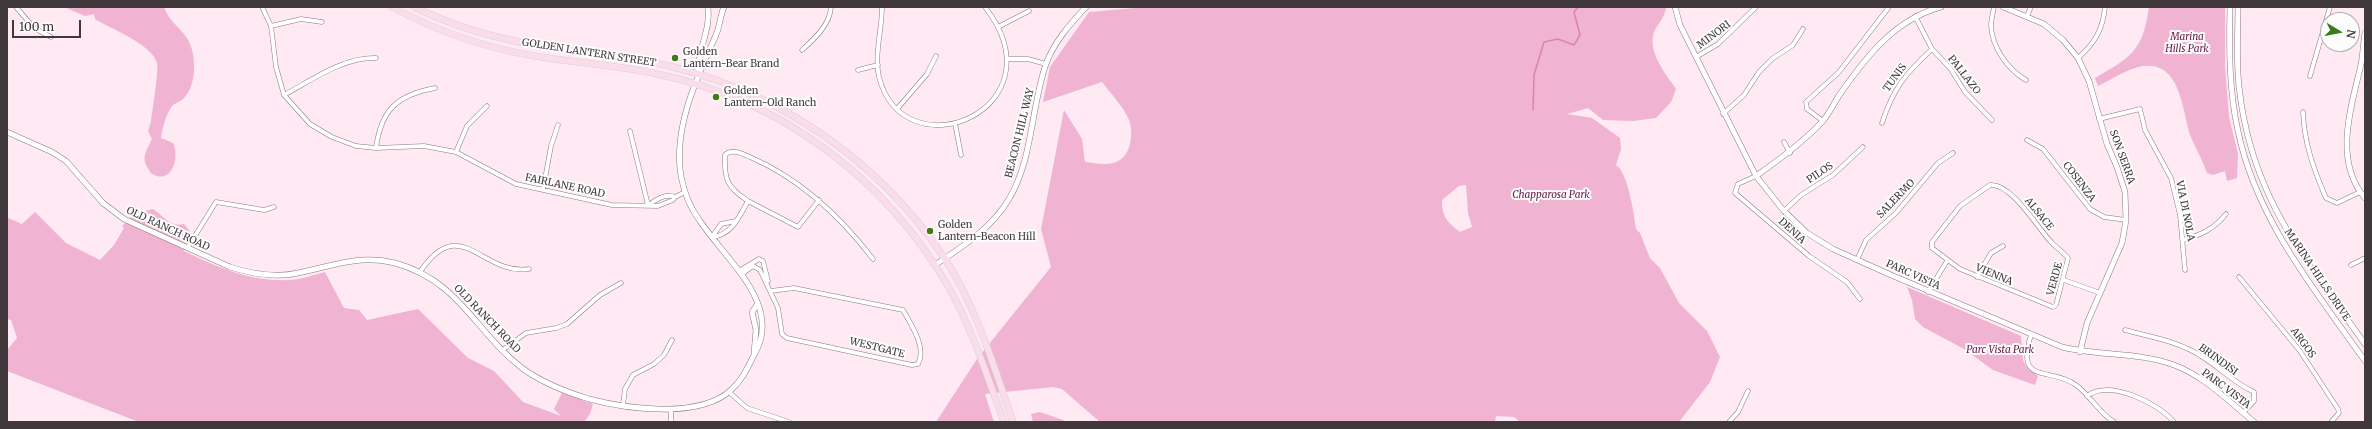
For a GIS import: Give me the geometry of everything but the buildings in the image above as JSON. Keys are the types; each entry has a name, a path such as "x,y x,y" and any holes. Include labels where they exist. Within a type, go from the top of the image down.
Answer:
{"main road":[{"name":"GOLDEN LANTERN STREET","path":"392,7 442,31 493,47 534,56 658,74 695,83 763,110 793,127 837,157 891,208 935,265 964,318 1004,422"},
{"name":"GOLDEN LANTERN STREET","path":"414,7 460,26 504,39 550,48 642,60 698,74 773,104 830,139 888,188 944,259 976,322 1013,422"}],"street":[{"path":"16,7 34,28 51,37"},
{"name":"FAIRLANE ROAD","path":"262,7 271,26 276,67 284,95 310,124 332,137 350,143 376,148 424,146 456,152 516,184 625,207 664,204 685,192"},
{"path":"698,74 699,55 708,27 708,7"},
{"path":"698,74 704,66 720,24 724,7"},
{"path":"802,50 818,36 830,13 831,7"},
{"path":"882,7 878,65 883,89 888,99 897,109 917,121 928,125 955,123 973,118 995,98 1004,81 1008,59 998,27 985,7"},
{"name":"BEACON HILL WAY","path":"935,265 987,226 1004,206 1014,189 1024,162 1046,64 1061,35 1086,7"},
{"name":"PARC VISTA","path":"1675,7 1680,25 1723,114 1756,176 1784,211 1807,232 1833,249 1928,292 2031,335 2080,352 2150,359 2175,365 2204,381 2254,422"},
{"name":"MINORI","path":"1696,58 1718,44 1756,7"},
{"path":"1823,121 1807,109 1806,102 1839,72 1889,7"},
{"path":"1756,176 1790,152 1823,121 1866,59 1887,37 1915,16 1941,7"},
{"path":"1994,7 1991,27 1999,52 2013,74 2026,80"},
{"name":"SON SERRA","path":"2003,7 2044,24 2063,40 2078,58 2089,81 2099,119 2125,192 2126,220 2122,243 2087,323 2080,352"},
{"path":"2027,16 2031,7"},
{"path":"2078,58 2098,36 2104,20 2105,7"},
{"name":"MARINA HILLS DRIVE","path":"2230,7 2233,103 2238,133 2257,192 2282,242 2365,361"},
{"name":"MARINA HILLS DRIVE","path":"2238,7 2239,85 2244,118 2258,169 2271,204 2293,243 2365,344"},
{"path":"2310,76 2330,7"},
{"path":"998,27 1029,11"},
{"name":"PALLAZO","path":"1915,16 1932,49 1950,68 1965,92 1992,120"},
{"path":"271,26 301,19 322,22"},
{"path":"1723,114 1744,95 1759,72 1772,59 1793,45 1804,29"},
{"path":"2365,33 2362,69 2352,94 2348,122 2347,147 2351,173 2360,192 2365,198"},
{"name":"TUNIS","path":"1882,124 1890,98 1909,71 1932,49"},
{"path":"897,109 927,74 936,56"},
{"path":"284,95 343,64 367,58 376,58"},
{"path":"1008,59 1028,59 1046,64"},
{"path":"858,70 878,65"},
{"name":"OLD RANCH ROAD","path":"698,74 682,130 679,147 680,166 685,192 697,218 750,286 756,305 760,311 761,332 759,347 754,354"},
{"path":"376,148 378,132 386,114 398,100 417,91 434,88"},
{"path":"456,152 467,126 487,106"},
{"name":"VIA DI NOLA","path":"2099,119 2140,109 2145,130 2171,178 2183,240 2186,270"},
{"path":"2303,112 2304,127 2312,165 2326,198 2337,203 2360,192"},
{"path":"955,123 961,155"},
{"path":"543,190 551,146 558,125"},
{"path":"630,131 648,205"},
{"name":"OLD RANCH ROAD","path":"7,132 52,152 66,161 103,203 124,219 230,267 263,274 297,274 355,260 386,261 431,277 453,294 521,367 553,386 590,399 623,405 671,409 702,407 729,392 750,366 754,354 756,330 752,312 756,305"},
{"name":"COSENZA","path":"2027,140 2044,149 2090,209 2104,217 2126,220"},
{"path":"1784,142 1790,152"},
{"name":"PILOS","path":"1784,211 1801,195 1833,175 1863,147"},
{"path":"819,200 798,227 748,201 735,192 726,181 726,153 736,152 764,163 796,182 819,200 850,230 873,259"},
{"name":"SALERMO","path":"1857,260 1866,240 1907,202 1938,163 1953,153"},
{"name":"DENIA","path":"1756,176 1738,184 1735,193 1809,256 1846,282 1860,299"},
{"name":"VIENNA","path":"1994,185 1966,200 1960,206 1931,245 1932,248 1947,261 1977,276 2050,307 2056,305"},
{"name":"ALSACE","path":"1994,185 2019,201 2052,243 2068,258"},
{"name":"FAIRLANE ROAD","path":"648,205 656,199 671,195 674,197"},
{"path":"712,237 721,235 731,228 748,201"},
{"path":"188,247 216,202 264,210 274,207"},
{"path":"2183,240 2199,236 2216,226 2226,214"},
{"path":"712,237 720,225 726,222 736,221"},
{"path":"726,222 731,228"},
{"path":"420,272 437,251 454,245 469,248 512,270 529,269"},
{"path":"1977,276 1991,253 2003,246"},
{"name":"VERDE","path":"2056,305 2064,280 2068,258"},
{"path":"2351,265 2365,258"},
{"name":"WESTGATE","path":"741,273 759,259 763,262 768,274 768,282"},
{"path":"1928,292 1947,261"},
{"name":"WESTGATE","path":"741,273 753,266 760,270 768,282 771,291 778,308 782,334 787,338 912,365 918,364 921,357 916,334 903,310 794,288 771,291"},
{"name":"ARGOS","path":"2239,277 2300,351 2338,409 2339,413 2331,422"},
{"path":"2064,280 2100,293"},
{"path":"504,349 526,333 556,328 567,324 600,295 621,283"},
{"name":"BRINDISI","path":"2125,330 2185,347 2202,356 2237,384 2254,392 2254,401 2243,412"},
{"path":"2031,335 2026,353 2027,362 2035,371 2066,380 2077,385 2114,422"},
{"path":"623,405 625,388 633,375 654,364 664,355 672,340"},
{"path":"2087,396 2100,390 2133,395 2157,407 2174,422"},
{"path":"1729,422 1738,412 1748,391"},
{"path":"729,392 747,408 789,422"},
{"path":"671,409 671,422"}],"green space":[{"path":"64,7 164,7 170,19 187,38 192,50 194,76 187,94 182,100 172,106 163,126 161,138 173,143 175,150 174,164 172,170 168,174 157,176 151,173 145,160 146,152 152,139 148,131 151,122 157,74 157,63 154,56 139,43 95,19 94,14 85,16"},
{"name":"Chapparosa Park","path":"1147,7 1666,7 1663,17 1654,32 1653,47 1655,55 1663,70 1676,89 1671,102 1656,118 1633,121 1603,120 1588,108 1567,114 1592,118 1620,138 1621,149 1616,165 1624,176 1627,185 1636,229 1640,233 1650,258 1660,268 1679,303 1707,331 1720,357 1710,382 1679,422 1520,422 1514,417 1496,416 1495,422 1100,422 1062,389 1053,387 985,394 994,422 936,422 977,359 1051,267 1041,229 1064,110 1082,139 1085,162 1108,164 1116,162 1125,155 1128,150 1131,138 1129,120 1121,105 1102,82 1043,102 1050,67 1089,12","holes":["1466,185 1468,213 1472,227 1460,232 1446,219 1442,206 1442,200 1459,186"]},
{"name":"Marina Hills Park","path":"2149,7 2225,7 2225,66 2229,117 2238,154 2237,178 2227,181 2225,171 2213,175 2207,173 2191,137 2178,91 2173,80 2166,72 2156,67 2137,67 2098,86 2095,78 2126,58 2139,43 2143,34"},
{"path":"153,209 171,223 179,225 184,224 192,234 184,251 196,257 222,268 261,279 293,280 325,272 344,308 359,310 367,320 418,309 468,358 494,371 523,402 561,416 554,409 562,393 593,404 590,414 584,422 139,422 7,371 7,350 17,338 11,320 7,319 8,218 22,224 35,212 66,243 100,260 114,245 124,228 122,226 134,214"},
{"name":"Parc Vista Park","path":"1907,287 2021,336 2023,360 2026,366 2038,376 2035,385 1993,370 1964,349 1923,327 1915,319 1912,300"},
{"path":"1040,412 1065,422 1033,422 1031,414"}],"waterway":[{"path":"1533,110 1534,75 1544,42 1558,39 1574,45 1580,35 1574,12 1578,7"}],"place":[{"name":"Golden Lantern-Bear Brand","path":"675,58"},
{"name":"Golden Lantern-Old Ranch","path":"716,97"},
{"name":"Golden Lantern-Beacon Hill","path":"930,231"}]}
